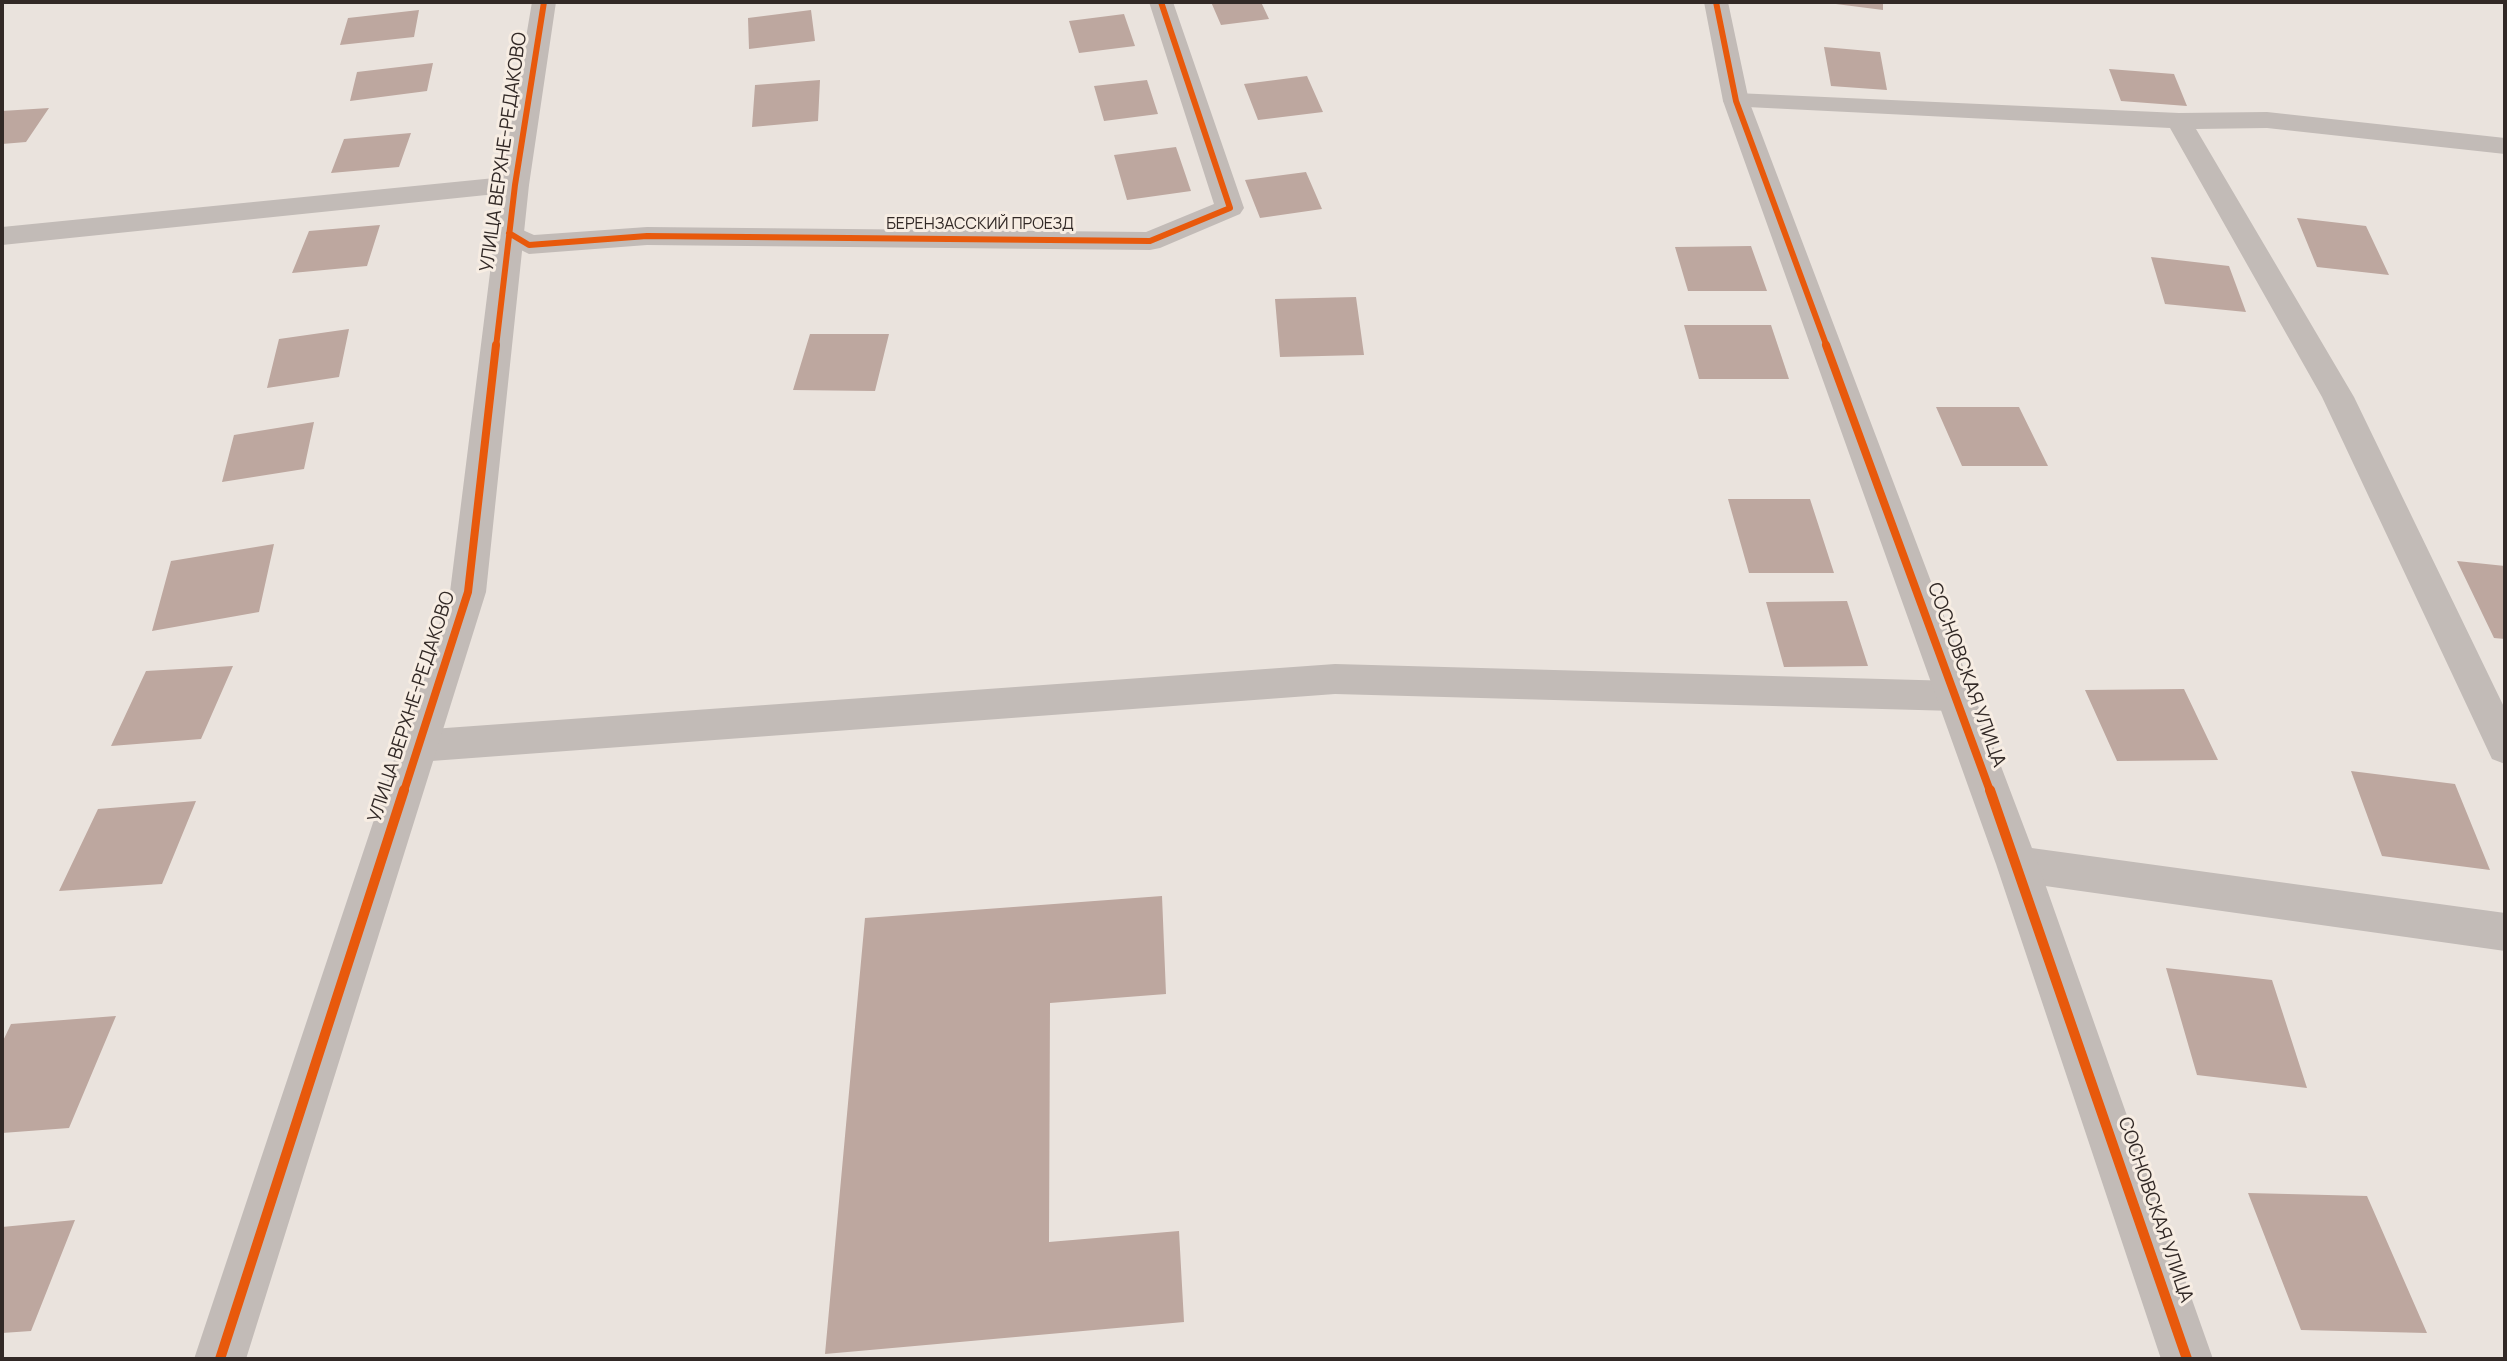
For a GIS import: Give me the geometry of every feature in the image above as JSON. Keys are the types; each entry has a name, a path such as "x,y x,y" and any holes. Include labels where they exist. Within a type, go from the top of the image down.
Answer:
{"street":[{"name":"УЛИЦА ВЕРХНЕ-РЕДАКОВО","path":"220,1359 468,592 515,185 544,2"},
{"name":"БЕРЕНЗАССКИЙ ПРОЕЗД","path":"509,233 529,245 647,236 1150,240 1230,208 1161,2"},
{"name":"СОСНОВСКАЯ УЛИЦА","path":"1716,2 1736,101 2017,864 2187,1359"},
{"path":"2,236 515,185"}],"lane":[{"path":"1736,101 2179,121 2267,120 2505,146"},
{"path":"2179,121 2338,397 2505,748"},
{"path":"418,746 1335,679 1955,696"},
{"path":"2017,864 2505,932"}],"building":[{"path":"1211,2 1261,2 1269,19 1221,25"},
{"path":"1883,2 1883,10 1828,3"},
{"path":"419,10 414,37 340,45 348,18"},
{"path":"811,10 815,41 749,49 748,18"},
{"path":"1124,14 1135,46 1079,53 1069,21"},
{"path":"1824,47 1880,52 1887,90 1831,86"},
{"path":"433,63 427,91 350,101 357,72"},
{"path":"2109,69 2174,74 2187,106 2121,101"},
{"path":"1307,76 1323,112 1258,120 1244,84"},
{"path":"820,80 818,121 752,127 755,85"},
{"path":"1147,80 1158,114 1104,121 1094,86"},
{"path":"49,108 26,142 2,144 2,111"},
{"path":"411,133 399,167 331,173 344,139"},
{"path":"1176,147 1191,191 1127,200 1114,155"},
{"path":"1306,172 1322,209 1260,218 1245,180"},
{"path":"2297,218 2366,226 2389,275 2317,267"},
{"path":"380,225 367,266 292,273 309,231"},
{"path":"1751,246 1767,291 1688,291 1675,247"},
{"path":"2151,257 2229,266 2246,312 2165,304"},
{"path":"1356,297 1364,355 1280,357 1275,299"},
{"path":"1684,325 1771,325 1789,379 1699,379"},
{"path":"349,329 339,377 267,388 279,339"},
{"path":"810,334 889,334 875,391 793,390"},
{"path":"1936,407 2019,407 2048,466 1962,466"},
{"path":"314,422 304,469 222,482 234,435"},
{"path":"1728,499 1810,499 1834,573 1749,573"},
{"path":"274,544 259,612 152,631 171,561"},
{"path":"2457,561 2505,566 2505,639 2494,638"},
{"path":"1847,601 1868,666 1784,667 1766,602"},
{"path":"233,666 201,739 111,746 146,671"},
{"path":"2184,689 2218,760 2117,761 2085,690"},
{"path":"2351,771 2455,784 2490,870 2382,856"},
{"path":"196,801 162,884 59,891 98,809"},
{"path":"1162,896 1166,994 1050,1003 1049,1242 1179,1231 1184,1322 825,1354 865,918"},
{"path":"2166,968 2272,980 2307,1088 2197,1075"},
{"path":"116,1016 69,1128 2,1133 2,1043 11,1024"},
{"path":"2248,1193 2367,1196 2427,1333 2301,1330"},
{"path":"75,1220 31,1331 2,1333 2,1227"}],"cycle path":[{"path":"220,1359 468,592 515,185 544,2"},
{"path":"509,233 529,245 647,236 1150,241 1230,208 1161,2"},
{"path":"1716,2 1736,101 2017,864 2187,1359"}]}
